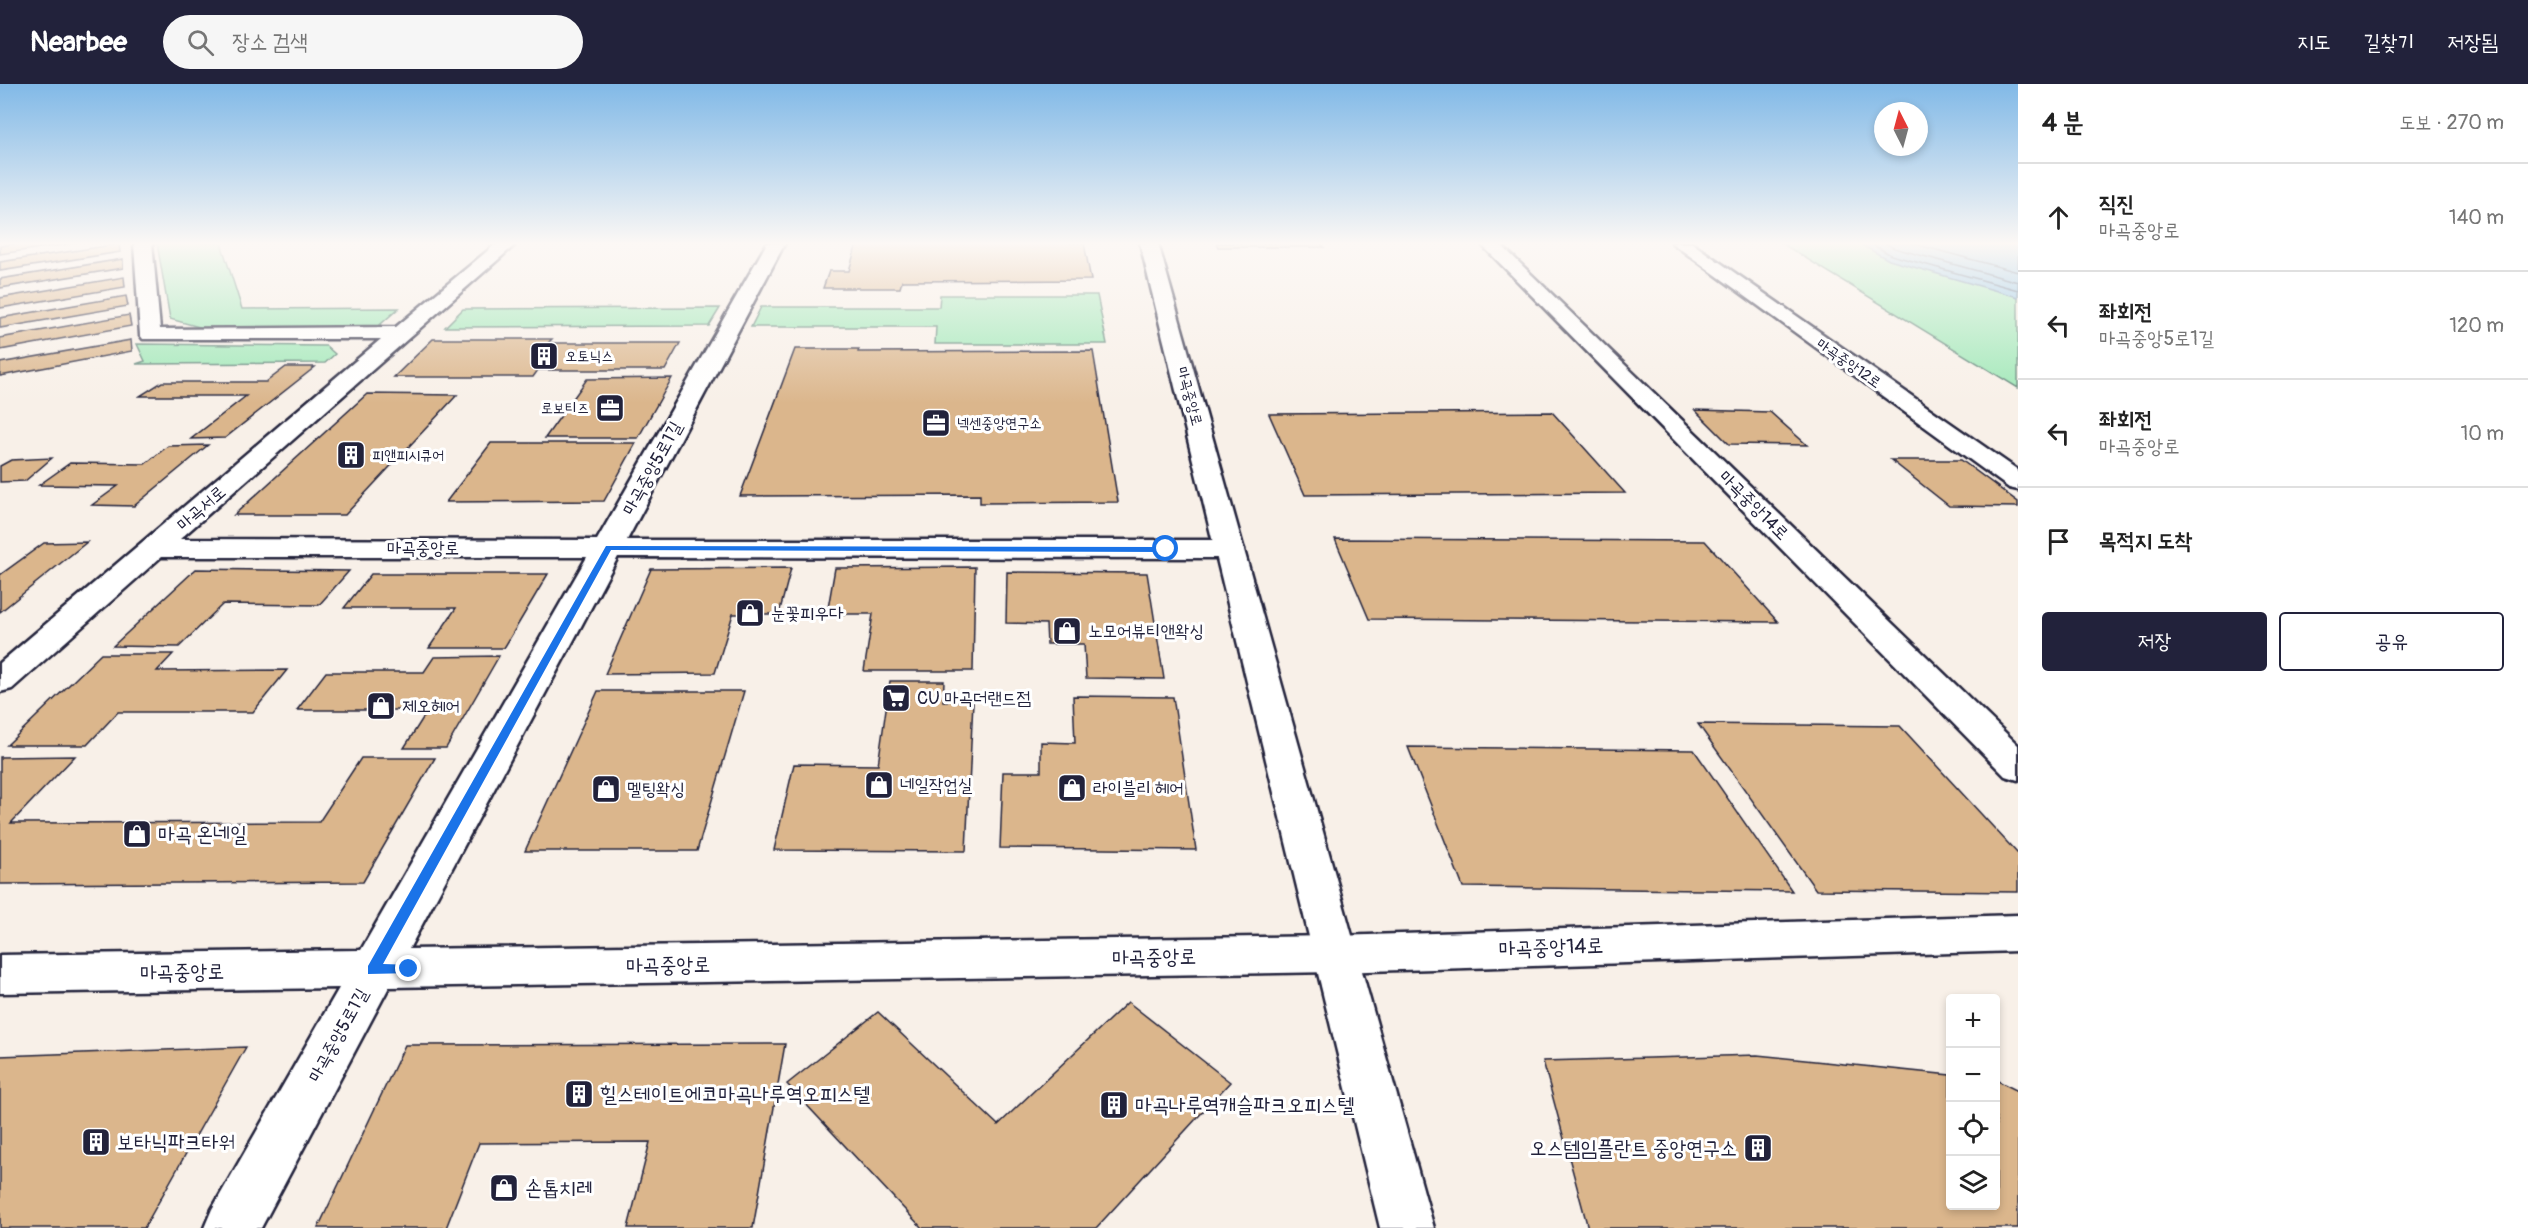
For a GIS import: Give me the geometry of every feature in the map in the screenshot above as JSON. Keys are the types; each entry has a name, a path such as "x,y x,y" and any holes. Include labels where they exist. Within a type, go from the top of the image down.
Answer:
{"street":[{"path":"147,296 150,335 401,333"},
{"name":"마곡서로","path":"0,681 445,296"},
{"name":"마곡중앙5로1길","path":"231,1228 747,296"},
{"name":"마곡중앙로","path":"1163,296 1407,1228"},
{"name":"마곡중앙14로","path":"1543,296 2018,767"},
{"name":"마곡중앙12로","path":"1756,296 2018,482"},
{"name":"마곡중앙로","path":"156,548 1230,549"},
{"name":"마곡중앙14로","path":"1335,954 2018,933"},
{"name":"마곡중앙로","path":"0,974 1335,954"}],"green space":[{"path":"166,296 238,296 242,309 399,308 374,330 203,328 170,319"},
{"path":"940,296 1097,296 1107,344 935,344 936,327 751,327 761,307 939,307"},
{"path":"1868,296 2018,296 2018,388"},
{"path":"720,308 709,326 445,327 463,309"},
{"path":"137,344 326,346 335,354 325,363 136,364 145,361"}],"building":[{"path":"10,296 69,296 0,308 0,298"},
{"path":"124,296 126,296 128,306 0,328 0,318"},
{"path":"129,315 131,326 0,350 0,338"},
{"name":"오토닉스","path":"433,339 552,339 548,343 680,343 665,370 538,370 533,377 394,377"},
{"path":"131,340 132,351 0,376 0,363"},
{"name":"넥센중앙연구소","path":"795,349 859,349 858,352 1093,351 1118,502 980,503 980,495 740,496"},
{"path":"286,367 315,367 225,438 191,439 246,396 140,396 162,382 266,382"},
{"name":"로보티즈","path":"672,378 638,438 545,438 587,379"},
{"name":"피앤피시큐어","path":"367,394 457,395 345,515 234,515"},
{"path":"1695,410 1770,412 1807,445 1729,444"},
{"path":"1552,412 1625,493 1305,495 1269,414"},
{"path":"491,443 636,443 604,501 446,502"},
{"path":"208,445 134,506 92,505 118,486 39,485 70,463 145,464 168,446"},
{"path":"52,458 25,481 0,482 0,466 11,460"},
{"path":"1891,460 1961,460 2018,502 2018,507 1949,506"},
{"path":"1335,539 1705,541 1778,622 1369,619"},
{"path":"87,542 0,612 0,575 44,543"},
{"path":"975,567 973,671 864,671 873,614 827,614 835,568"},
{"path":"791,568 779,614 733,614 715,673 605,674 651,569"},
{"path":"196,569 349,571 319,605 223,604 179,647 113,646"},
{"path":"1007,572 1147,573 1164,679 1086,678 1084,644 1047,644 1046,624 1006,623"},
{"path":"371,574 548,574 504,648 429,648 456,608 344,608"},
{"path":"101,654 173,654 157,671 287,670 253,712 118,712 87,745 7,745"},
{"path":"499,656 446,748 404,748 428,710 297,710 326,672 424,672 434,657"},
{"path":"890,681 944,681 943,701 973,701 966,851 774,850 794,764 878,765"},
{"path":"598,691 744,691 697,851 525,851"},
{"path":"1073,696 1173,697 1196,850 1000,848 1003,772 1041,772 1041,742 1075,743"},
{"path":"1698,724 1900,726 2018,854 2018,892 1816,890"},
{"path":"1408,747 1694,750 1792,891 1463,887"},
{"path":"75,756 11,823 319,822 361,758 435,758 363,882 0,884 0,757"},
{"name":"마곡나루역캐슬파크오피스텔","path":"1128,1002 1230,1082 1096,1228 922,1228 787,1084 878,1012 998,1125"},
{"name":"힐스테이트에코마곡나루역오피스텔","path":"785,1044 753,1228 628,1228 650,1142 479,1143 446,1228 318,1228 405,1045"},
{"name":"보타닉파크타워","path":"246,1047 144,1228 0,1228 0,1056"},
{"name":"오스템임플란트 중앙연구소","path":"1757,1055 1946,1075 1946,1210 2000,1210 2000,1082 2018,1091 2018,1228 1588,1228 1543,1061"}],"place":[{"name":"오토닉스","path":"544,356"},
{"name":"로보티즈","path":"610,408"},
{"name":"넥센중앙연구소","path":"936,423"},
{"name":"피앤피시큐어","path":"351,455"},
{"name":"눈꽃피우다","path":"750,613"},
{"name":"노모어뷰티앤왁싱","path":"1067,631"},
{"name":"CU 마곡더랜드점","path":"896,698"},
{"name":"제오헤어","path":"381,706"},
{"name":"네일작업실","path":"879,785"},
{"name":"라이블리 헤어","path":"1072,788"},
{"name":"멜팅왁싱","path":"606,789"},
{"name":"마곡 온네일","path":"137,834"},
{"name":"힐스테이트에코마곡나루역오피스텔","path":"579,1094"},
{"name":"마곡나루역캐슬파크오피스텔","path":"1114,1105"},
{"name":"보타닉파크타워","path":"96,1142"},
{"name":"오스템임플란트 중앙연구소","path":"1758,1148"},
{"name":"손톱치레","path":"504,1188"}],"route":[{"path":"409,969 373,970 609,548 1166,549"}]}
